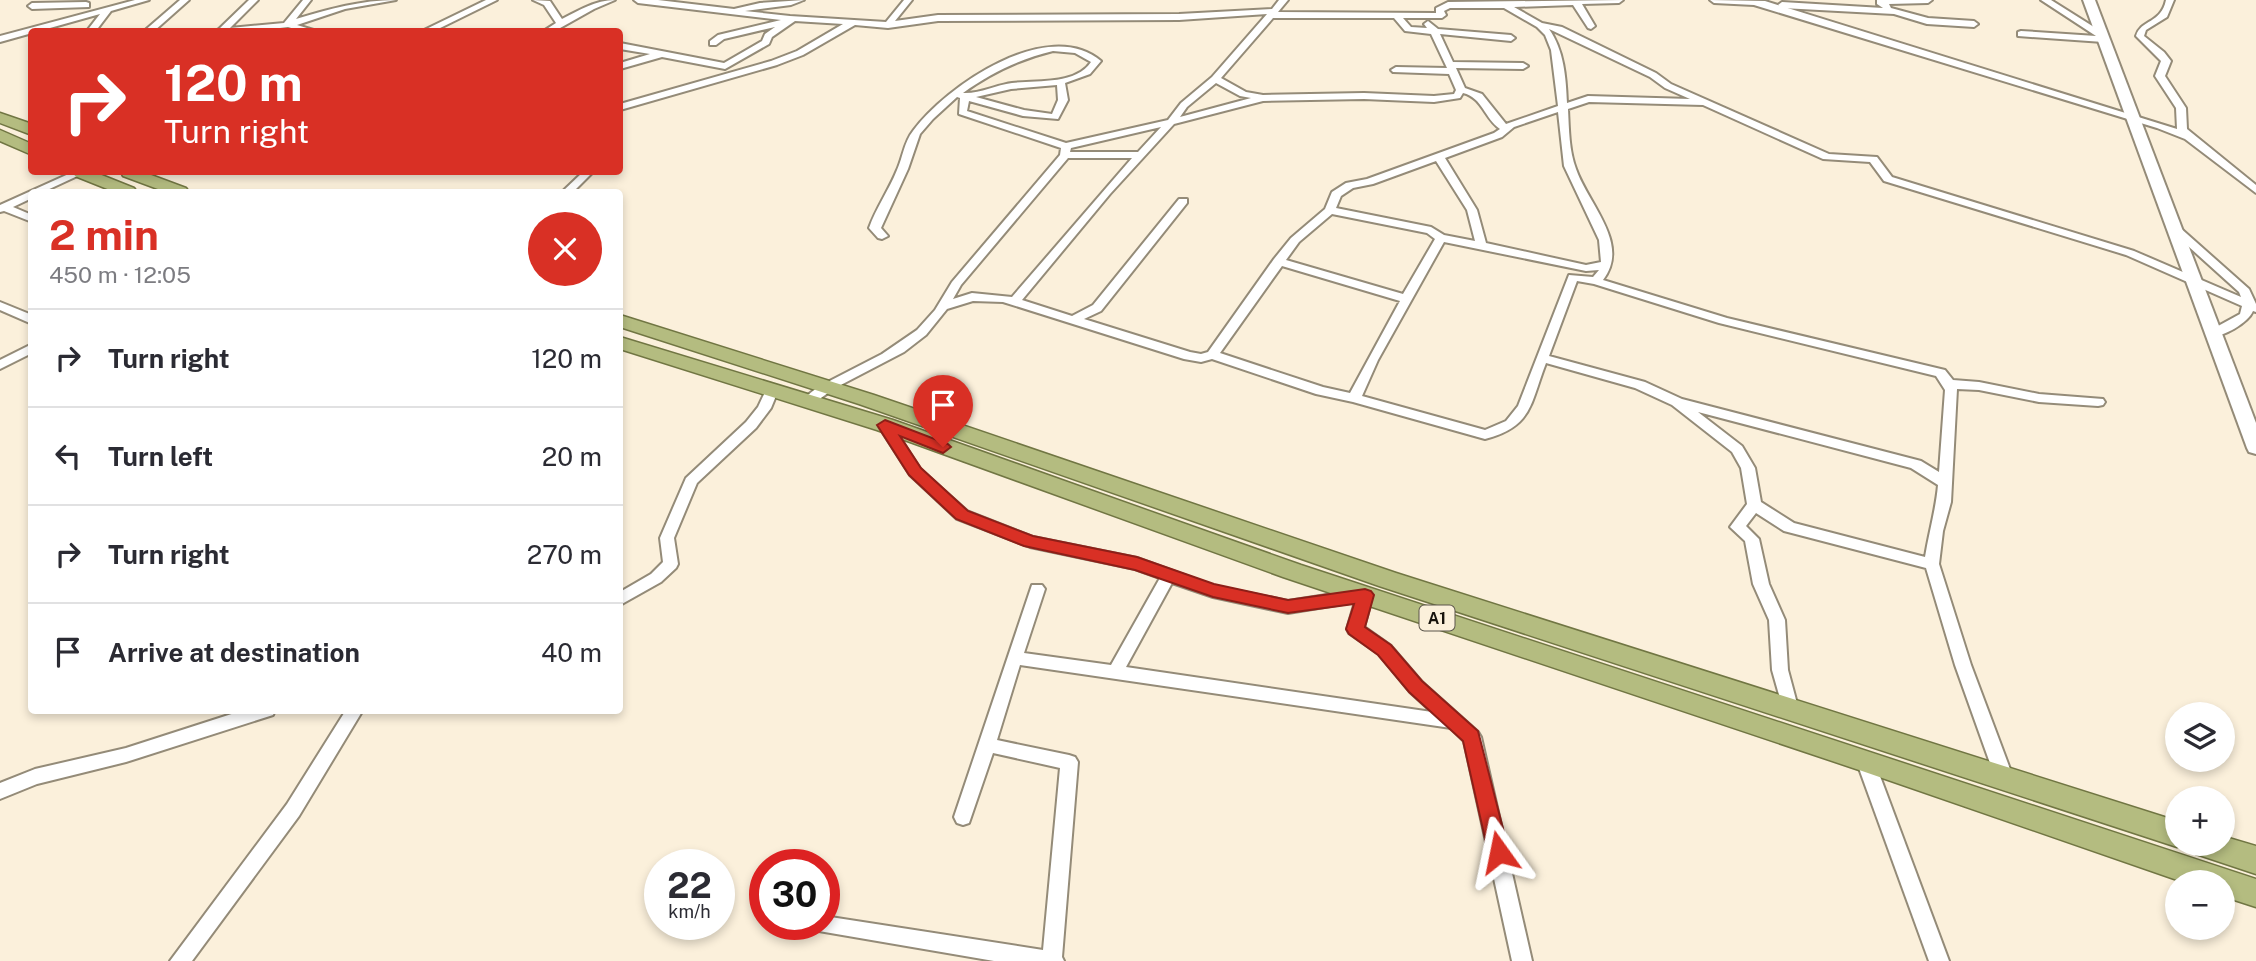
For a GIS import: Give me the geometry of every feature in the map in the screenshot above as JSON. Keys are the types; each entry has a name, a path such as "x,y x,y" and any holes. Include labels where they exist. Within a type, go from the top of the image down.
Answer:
{"highway":[{"path":"0,118 28,128"},
{"path":"0,135 28,147"},
{"path":"88,175 121,189"},
{"path":"137,175 172,189"},
{"name":"A1","path":"626,334 2165,830"},
{"name":"A1","path":"626,334 772,391 815,394 885,425 1055,488 1365,595 2256,893"},
{"path":"2235,853 2256,860"}],"main road":[{"path":"2089,0 2256,448"}],"street":[{"path":"93,28 106,10 120,0"},
{"path":"42,28 80,15 145,0"},
{"path":"152,28 186,0"},
{"path":"222,28 254,0"},
{"path":"288,25 307,0"},
{"path":"254,28 288,25 356,0"},
{"path":"340,4 391,0"},
{"path":"433,28 493,0"},
{"path":"537,0 547,3 561,24"},
{"path":"554,28 591,7 610,0"},
{"path":"638,0 682,3 791,19 888,25 938,18 1179,17 1274,13 1427,16 1442,15 1439,10 1447,5 1619,0"},
{"path":"734,12 749,5 766,2 778,5 800,0"},
{"path":"888,25 908,0"},
{"path":"1014,302 1106,192 1142,155 1184,105 1215,79 1238,49 1284,0"},
{"path":"1714,0 1899,12"},
{"path":"1856,0 1868,10"},
{"path":"1928,0 1880,2 1899,12 1927,21 1974,24"},
{"path":"2045,0 2103,37"},
{"path":"2170,0 2169,9 2163,18 2142,29 2140,36 2145,43 2162,53 2166,61 2160,75 2181,108 2182,129 2256,190"},
{"path":"1576,1 1591,26"},
{"path":"80,15 88,2"},
{"path":"32,6 88,2"},
{"path":"1754,2 2132,116 2189,137"},
{"path":"1506,5 1516,13 1559,29 1703,102 1827,157 1873,159 1888,179 2130,253 2252,307"},
{"path":"1831,6 1854,31"},
{"path":"713,43 721,37 807,15"},
{"path":"1396,15 1408,29 1511,38"},
{"path":"1427,16 1428,24 1434,30 1461,90"},
{"path":"623,46 725,66 766,42 768,36 791,19"},
{"path":"623,106 774,63 800,53 852,23"},
{"path":"288,25 300,28"},
{"path":"1543,25 1555,47 1560,65 1561,108 1570,167 1596,216 1607,265 1604,274 1595,281"},
{"path":"0,39 28,32"},
{"path":"2021,34 2103,37"},
{"path":"882,236 876,228 877,222 903,168 914,136 925,122 984,74 1028,53 1072,49 1088,54 1096,61 1096,65 1087,73 1060,82 1012,86 961,95"},
{"path":"623,65 664,53"},
{"path":"1396,70 1523,66"},
{"path":"1215,79 1243,94 1264,98 1340,96 1434,99 1457,96 1461,90"},
{"path":"961,95 1023,113 1055,117 1063,106 1065,93 1060,82"},
{"path":"1461,90 1475,92 1484,98 1495,123 1506,129"},
{"path":"961,95 962,112 1065,150 1142,155"},
{"path":"815,394 872,365 924,333 945,306 956,285 1065,150 1264,98"},
{"path":"1212,355 1294,240 1330,210 1336,194 1350,185 1369,182 1588,99 1703,102"},
{"path":"623,114 632,103"},
{"path":"1438,156 1462,190 1481,235 1481,245"},
{"path":"42,189 74,175"},
{"path":"570,189 585,175"},
{"path":"1,208 28,195"},
{"path":"1073,320 1097,309 1182,201"},
{"path":"1,208 28,218"},
{"path":"1330,210 1430,230 1441,238 1586,268 1607,265"},
{"path":"2174,228 2245,291 2252,307"},
{"path":"1354,398 1441,238"},
{"path":"1278,261 1406,299"},
{"path":"945,306 972,297 1003,298 1188,356 1201,358 1212,355 1321,391 1485,435 1499,432 1519,419 1573,277 1723,319 1940,373 1951,390 1945,483 1932,564 1963,664 2004,777"},
{"path":"0,306 28,318"},
{"path":"2213,334 2245,316 2252,307"},
{"path":"0,365 28,350"},
{"path":"1542,358 1640,385 1677,402 1916,464 1945,483"},
{"path":"1949,384 1979,386 2039,398 2098,402"},
{"path":"623,597 656,579 671,564 667,538 691,481 751,425 764,408 772,391"},
{"path":"1677,402 1737,449 1748,468 1754,505 1737,527 1752,539 1761,584 1777,620 1780,670 1791,711"},
{"path":"885,425 915,472 962,515 1030,542 1137,564 1213,591 1288,607 1365,595 1355,629 1385,650 1416,687 1472,737 1522,961"},
{"path":"1754,505 1789,527 1932,564"},
{"path":"1115,672 1169,575"},
{"path":"962,817 1037,589"},
{"path":"1014,658 1456,722"},
{"path":"0,791 35,777 127,755 255,714"},
{"path":"180,961 293,810 353,714"},
{"path":"840,927 1053,961 1069,762 987,745"},
{"path":"1864,760 1939,961"}],"route":[{"path":"943,447 885,425 915,472 962,515 1030,542 1137,564 1213,591 1288,607 1365,595 1355,629 1385,650 1416,687 1472,737 1499,852"}]}
